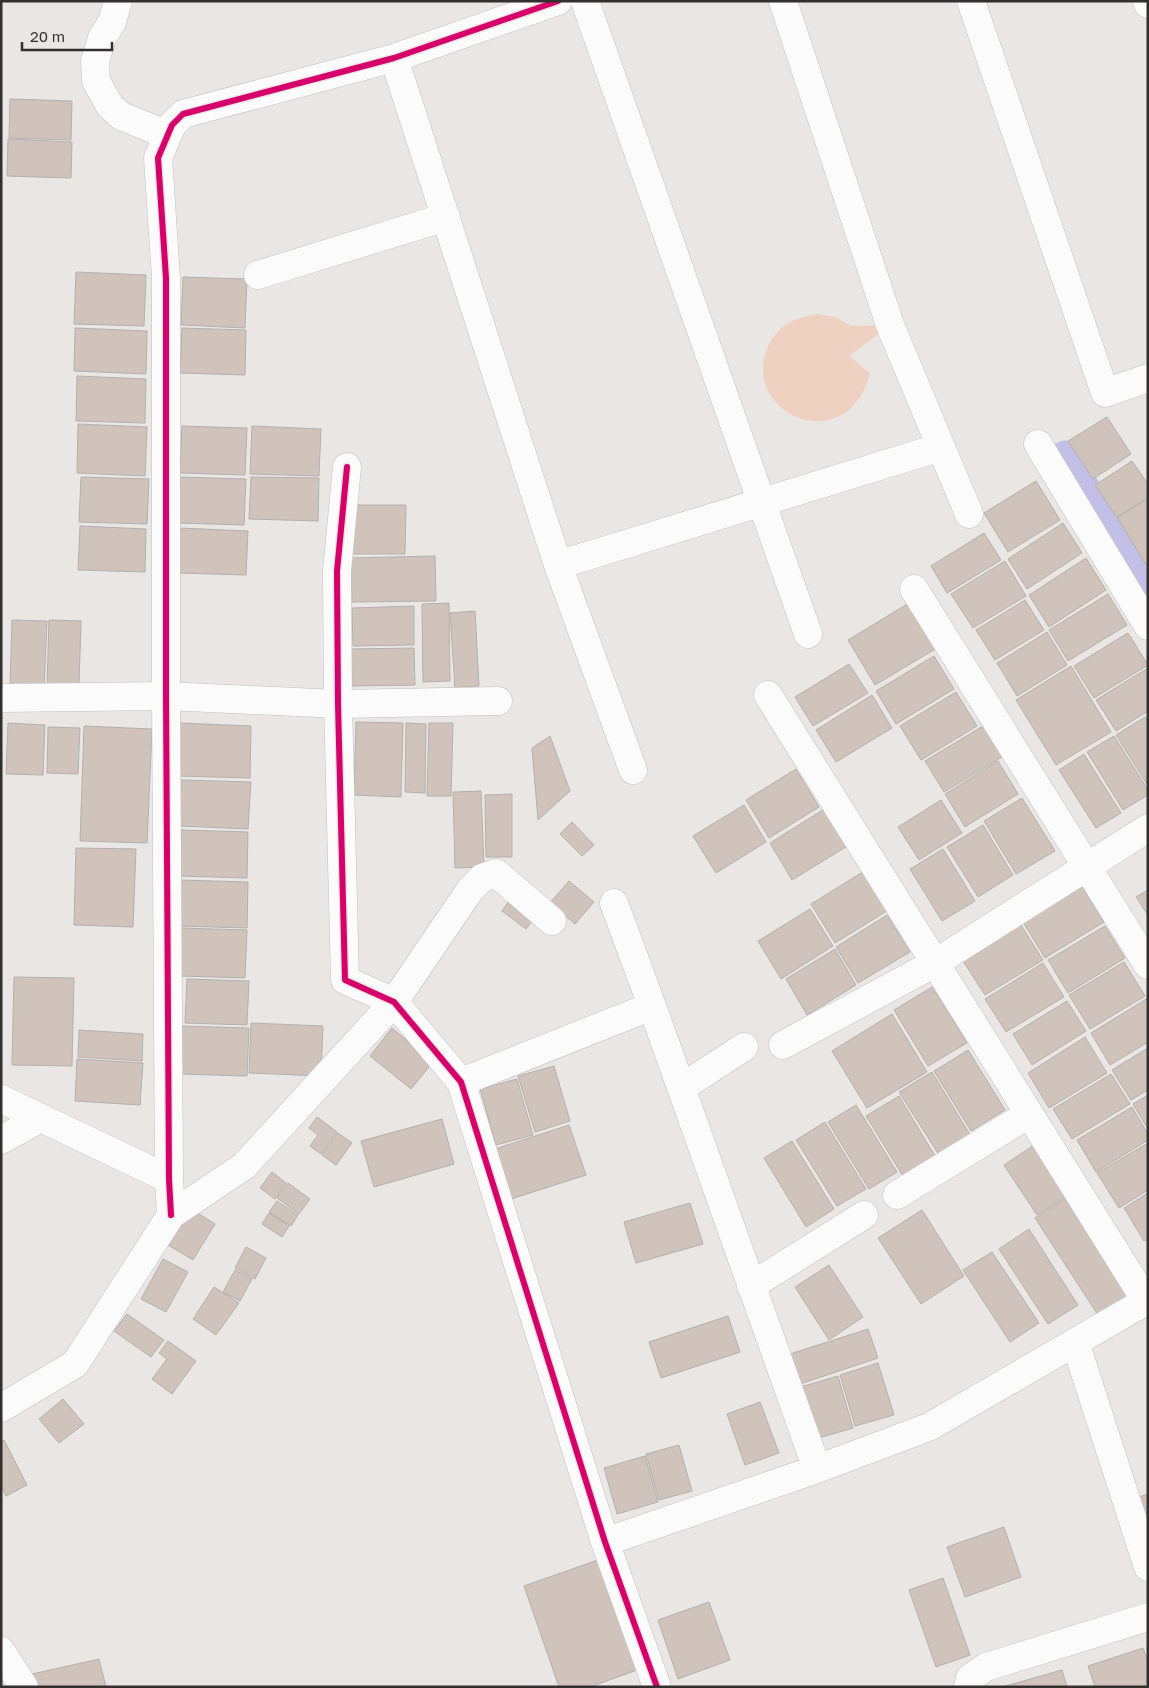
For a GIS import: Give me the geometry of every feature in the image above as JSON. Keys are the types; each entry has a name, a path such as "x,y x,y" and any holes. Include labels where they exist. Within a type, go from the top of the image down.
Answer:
{"street":[{"path":"118,1 112,22 102,38 95,61 96,81 110,106 121,116 168,135"},
{"path":"171,1215 169,1179 166,696 166,278 158,158 172,126 183,114 394,58 558,1"},
{"path":"585,1 808,634"},
{"path":"783,1 890,325 969,514"},
{"path":"971,1 1105,393 1148,378"},
{"path":"394,58 558,565 633,770"},
{"path":"258,275 446,217"},
{"path":"1038,444 1148,626"},
{"path":"558,565 940,447"},
{"path":"347,467 337,571 338,704 345,980 394,1002 461,1082 606,1542 657,1687"},
{"path":"914,589 1148,965"},
{"path":"606,1542 929,1427 1147,1300 768,695"},
{"path":"1,698 166,696 338,704 498,701"},
{"path":"784,1045 935,963 1148,828"},
{"path":"1,1408 75,1364 171,1215 244,1166 394,1002 470,890 482,878 496,873 552,921"},
{"path":"614,903 817,1468"},
{"path":"461,1082 652,1006"},
{"path":"681,1088 744,1048"},
{"path":"1,1099 169,1179"},
{"path":"897,1195 1030,1114"},
{"path":"1,1140 41,1118"},
{"path":"751,1286 864,1215"},
{"path":"1075,1342 1148,1567"},
{"path":"968,1687 970,1678 986,1667 1148,1617"},
{"path":"1,1652 24,1687"}],"shaded area":[{"path":"817,314 835,317 851,326 890,325 849,356 870,373 858,400 841,416 820,421 800,418 782,408 769,393 763,372 767,349 781,328 801,318"}],"building":[{"path":"10,99 72,101 71,140 9,138"},
{"path":"8,139 72,142 71,178 7,176"},
{"path":"76,272 146,275 144,326 74,324"},
{"path":"183,277 247,279 245,328 181,325"},
{"path":"75,328 147,331 146,374 74,371"},
{"path":"182,328 246,330 245,375 180,373"},
{"path":"77,376 146,379 145,423 76,421"},
{"path":"1107,417 1131,454 1093,479 1068,441"},
{"path":"78,424 147,427 145,476 77,473"},
{"path":"182,426 247,428 245,475 180,473"},
{"path":"252,426 321,429 319,476 250,474"},
{"path":"1132,461 1148,484 1148,497 1117,518 1095,485"},
{"path":"81,477 149,479 147,524 79,522"},
{"path":"180,477 246,479 244,525 178,523"},
{"path":"251,477 319,478 318,521 249,519"},
{"path":"1036,481 1060,520 1008,552 984,513"},
{"path":"1148,499 1148,564 1146,565 1117,517"},
{"path":"347,505 406,505 405,554 347,554"},
{"path":"1063,523 1082,553 1027,589 1008,559"},
{"path":"80,526 146,529 145,572 78,570"},
{"path":"179,528 248,531 246,575 178,573"},
{"path":"984,533 1001,560 947,593 931,566"},
{"path":"435,556 436,601 352,602 350,558"},
{"path":"1086,558 1106,590 1049,627 1029,595"},
{"path":"1005,561 1026,596 973,628 951,594"},
{"path":"1108,594 1127,625 1068,661 1049,630"},
{"path":"1025,600 1044,630 995,660 976,630"},
{"path":"449,603 450,681 423,682 422,604"},
{"path":"909,603 937,648 875,685 848,640"},
{"path":"414,606 414,645 353,646 352,608"},
{"path":"475,611 479,686 455,688 450,613"},
{"path":"12,620 47,621 44,688 10,687"},
{"path":"49,620 81,621 79,686 47,685"},
{"path":"1047,632 1067,665 1017,696 997,663"},
{"path":"1128,633 1148,665 1094,698 1074,666"},
{"path":"414,648 415,685 351,686 351,649"},
{"path":"934,656 954,689 896,724 876,691"},
{"path":"849,664 868,693 813,726 795,697"},
{"path":"1071,666 1111,732 1056,765 1016,700"},
{"path":"1148,668 1148,711 1116,731 1096,700"},
{"path":"956,692 977,726 921,760 900,726"},
{"path":"872,695 892,728 836,762 816,730"},
{"path":"1145,717 1148,722 1148,786 1116,735"},
{"path":"356,722 403,723 401,797 354,795"},
{"path":"8,723 45,725 43,775 6,774"},
{"path":"180,723 251,726 250,778 178,776"},
{"path":"406,723 426,724 425,793 405,792"},
{"path":"429,723 453,723 451,796 427,796"},
{"path":"84,726 152,729 147,843 80,841"},
{"path":"983,726 1002,757 944,792 925,761"},
{"path":"48,727 80,728 78,774 47,773"},
{"path":"550,736 570,791 538,820 532,748"},
{"path":"1114,736 1148,790 1148,795 1123,810 1087,752"},
{"path":"1084,754 1121,813 1096,828 1059,770"},
{"path":"998,761 1018,794 965,827 945,794"},
{"path":"796,769 819,807 769,838 746,800"},
{"path":"181,780 251,782 248,829 179,826"},
{"path":"481,791 484,867 455,868 453,792"},
{"path":"512,794 512,857 486,857 485,795"},
{"path":"1022,798 1055,851 1016,874 984,821"},
{"path":"941,800 962,833 919,860 898,827"},
{"path":"744,805 766,842 716,873 693,836"},
{"path":"826,808 849,845 792,880 770,843"},
{"path":"572,822 594,845 582,856 560,834"},
{"path":"983,825 1013,875 978,897 947,847"},
{"path":"181,830 248,832 247,878 180,876"},
{"path":"76,848 136,849 133,927 74,925"},
{"path":"943,849 975,901 942,921 910,869"},
{"path":"866,870 890,909 835,943 811,904"},
{"path":"180,880 248,882 247,928 178,926"},
{"path":"569,881 594,902 575,924 550,903"},
{"path":"1082,886 1104,922 1045,958 1023,922"},
{"path":"1148,890 1148,915 1136,897"},
{"path":"512,897 536,916 526,929 502,911"},
{"path":"810,909 833,946 781,979 758,941"},
{"path":"887,915 910,952 858,983 836,947"},
{"path":"1021,925 1043,960 985,995 963,961"},
{"path":"1105,926 1125,958 1068,993 1048,960"},
{"path":"181,928 247,930 245,978 180,976"},
{"path":"835,949 856,985 807,1015 786,979"},
{"path":"1124,962 1145,996 1090,1029 1069,995"},
{"path":"1043,963 1064,997 1006,1032 985,999"},
{"path":"14,977 74,978 72,1066 12,1065"},
{"path":"187,979 249,981 247,1025 185,1023"},
{"path":"932,987 967,1043 928,1066 894,1010"},
{"path":"1148,998 1148,1042 1110,1065 1091,1033"},
{"path":"1067,1001 1086,1031 1032,1065 1013,1034"},
{"path":"892,1014 927,1072 867,1108 832,1051"},
{"path":"251,1023 323,1026 321,1076 249,1073"},
{"path":"182,1026 249,1028 247,1076 180,1074"},
{"path":"392,1028 433,1062 411,1089 370,1056"},
{"path":"79,1030 143,1034 142,1061 78,1057"},
{"path":"1085,1037 1107,1073 1049,1108 1028,1073"},
{"path":"1148,1048 1148,1090 1131,1100 1112,1070"},
{"path":"968,1050 1005,1110 971,1131 934,1071"},
{"path":"77,1059 143,1063 140,1105 75,1101"},
{"path":"554,1066 570,1121 535,1132 518,1076"},
{"path":"932,1072 972,1138 941,1158 899,1092"},
{"path":"1111,1074 1130,1104 1072,1139 1053,1109"},
{"path":"517,1079 533,1135 496,1145 480,1089"},
{"path":"1148,1095 1148,1129 1133,1104"},
{"path":"899,1096 935,1156 903,1176 866,1116"},
{"path":"856,1105 897,1172 869,1189 828,1122"},
{"path":"1132,1107 1148,1134 1148,1140 1096,1172 1077,1140"},
{"path":"317,1117 337,1132 321,1154 310,1146 318,1135 309,1128"},
{"path":"442,1119 454,1164 374,1187 361,1141"},
{"path":"825,1122 866,1189 837,1206 796,1140"},
{"path":"569,1125 586,1175 511,1199 495,1149"},
{"path":"338,1133 352,1143 336,1165 322,1155"},
{"path":"792,1141 834,1209 806,1227 764,1158"},
{"path":"1037,1143 1070,1193 1037,1215 1004,1165"},
{"path":"1148,1143 1148,1190 1119,1208 1097,1173"},
{"path":"272,1172 286,1183 275,1199 260,1188"},
{"path":"288,1183 310,1199 299,1214 277,1198"},
{"path":"1148,1193 1148,1239 1144,1241 1124,1208"},
{"path":"1068,1196 1136,1299 1102,1321 1035,1218"},
{"path":"277,1201 298,1215 291,1226 269,1212"},
{"path":"690,1203 703,1244 636,1263 624,1222"},
{"path":"191,1209 215,1224 193,1260 168,1245"},
{"path":"922,1210 964,1276 921,1304 878,1238"},
{"path":"269,1213 289,1226 282,1237 262,1224"},
{"path":"1029,1229 1078,1305 1048,1324 999,1249"},
{"path":"246,1247 266,1258 255,1279 235,1268"},
{"path":"992,1252 1039,1323 1010,1342 963,1270"},
{"path":"163,1259 188,1272 166,1312 141,1299"},
{"path":"829,1265 863,1317 829,1340 795,1287"},
{"path":"235,1270 252,1279 240,1301 223,1292"},
{"path":"214,1287 239,1303 216,1335 193,1319"},
{"path":"127,1314 164,1340 151,1357 114,1331"},
{"path":"728,1316 740,1352 661,1378 649,1342"},
{"path":"868,1329 878,1358 797,1385 787,1355"},
{"path":"168,1341 196,1361 172,1394 152,1379 167,1359 159,1353"},
{"path":"878,1363 894,1415 855,1426 840,1375"},
{"path":"838,1376 853,1428 812,1440 797,1388"},
{"path":"63,1399 84,1424 59,1443 39,1419"},
{"path":"760,1402 779,1453 745,1465 727,1414"},
{"path":"4,1440 27,1485 6,1496 1,1486 1,1442"},
{"path":"679,1445 692,1491 659,1500 646,1454"},
{"path":"645,1456 658,1502 617,1514 604,1468"},
{"path":"1148,1494 1148,1525 1139,1497"},
{"path":"1004,1527 1021,1577 965,1597 947,1547"},
{"path":"598,1560 637,1670 590,1687 559,1687 524,1586"},
{"path":"943,1578 970,1655 936,1667 909,1590"},
{"path":"709,1602 730,1660 678,1679 658,1620"},
{"path":"1143,1648 1148,1662 1148,1687 1095,1687 1088,1666"},
{"path":"99,1659 106,1687 31,1687 28,1675"},
{"path":"1062,1670 1067,1687 1002,1687"}],"waterway":[{"path":"1065,456 1148,593"}],"cycle path":[{"path":"171,1215 169,1179 166,696 166,278 158,158 172,125 183,114 394,58 558,1"},
{"path":"347,467 337,571 338,704 345,980 394,1002 461,1082 605,1542 657,1687"}]}
